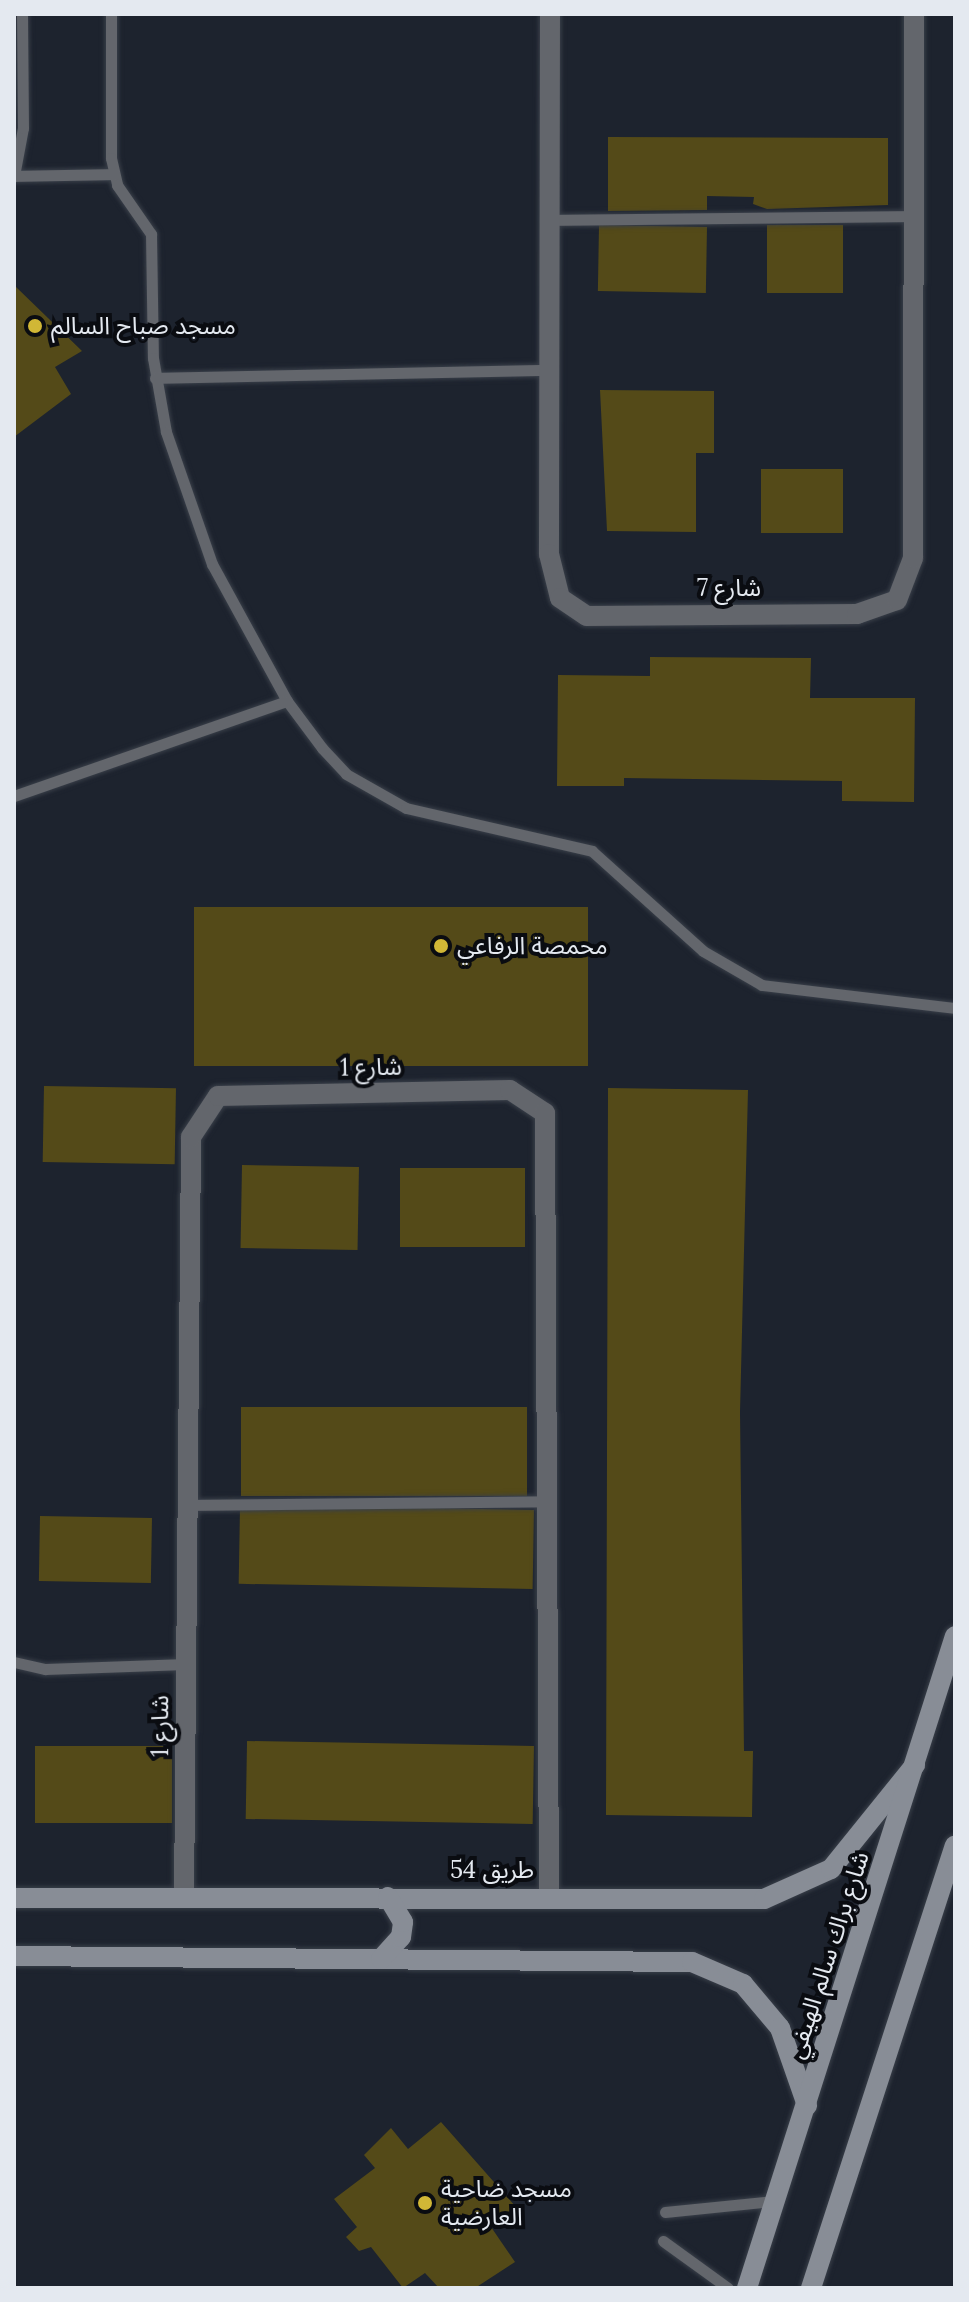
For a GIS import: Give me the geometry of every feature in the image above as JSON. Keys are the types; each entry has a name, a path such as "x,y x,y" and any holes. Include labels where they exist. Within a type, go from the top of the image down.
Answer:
{"street":[{"name":"شارع 7","path":"550,14 546,370 549,554 560,598 587,616 857,614 897,600 913,558 914,14"},
{"name":"شارع 1","path":"184,1898 191,1137 218,1096 510,1090 545,1113 549,1896"},
{"name":"شارع براك سالم الهيفي","path":"747,2288 955,1636"},
{"name":"طريق 54","path":"14,1898 549,1896 764,1899 831,1869 915,1765"},
{"path":"811,2288 955,1846"},
{"path":"381,1959 401,1937 403,1922 388,1897"},
{"path":"14,1956 692,1962 743,1984 780,2028 807,2105"}],"lane":[{"path":"22,14 23,136 14,176 114,174"},
{"path":"111,14 114,174 151,234 155,378 184,491 212,564 287,701 322,748 374,794 406,808 592,851 703,951 741,976 807,994 955,1008"},
{"path":"547,220 913,216"},
{"path":"155,378 546,370"},
{"path":"14,796 287,701"},
{"path":"188,1505 547,1501"},
{"path":"14,1662 45,1669 186,1664"},
{"path":"14,1965 74,1957"},
{"path":"665,2212 774,2201"},
{"path":"663,2241 728,2288"}],"building":[{"path":"608,137 888,138 888,205 767,209 753,204 754,197 707,196 707,210 608,211"},
{"path":"599,225 707,227 706,293 598,291"},
{"path":"767,225 843,225 843,293 767,293"},
{"name":"مسجد صباح السالم","path":"14,285 82,351 55,367 71,394 14,437"},
{"path":"600,390 714,391 714,453 696,453 696,532 607,531"},
{"path":"761,469 843,469 843,533 761,533"},
{"path":"650,657 811,658 810,698 915,698 914,802 842,801 842,781 624,778 624,786 557,786 558,675 650,676"},
{"path":"194,907 588,907 588,1066 194,1066"},
{"path":"44,1086 176,1088 175,1164 43,1162"},
{"path":"608,1088 748,1090 740,1412 744,1751 753,1751 752,1817 606,1815"},
{"path":"242,1165 359,1167 358,1250 241,1248"},
{"path":"400,1168 525,1168 525,1247 400,1247"},
{"path":"241,1407 527,1407 527,1496 241,1496"},
{"path":"240,1505 534,1510 533,1589 239,1584"},
{"path":"40,1516 152,1518 151,1583 39,1581"},
{"path":"247,1741 534,1746 533,1824 246,1819"},
{"path":"35,1746 172,1746 172,1823 35,1823"},
{"name":"مسجد ضاحية العارضية","path":"441,2122 516,2207 489,2224 515,2262 475,2288 439,2288 425,2273 403,2288 371,2247 359,2251 346,2237 357,2227 334,2199 375,2168 364,2155 391,2128 408,2149"}],"place":[{"name":"مسجد صباح السالم","path":"35,326"},
{"name":"محمصة الرفاعي","path":"441,946"},
{"name":"مسجد ضاحية العارضية","path":"425,2203"}]}
